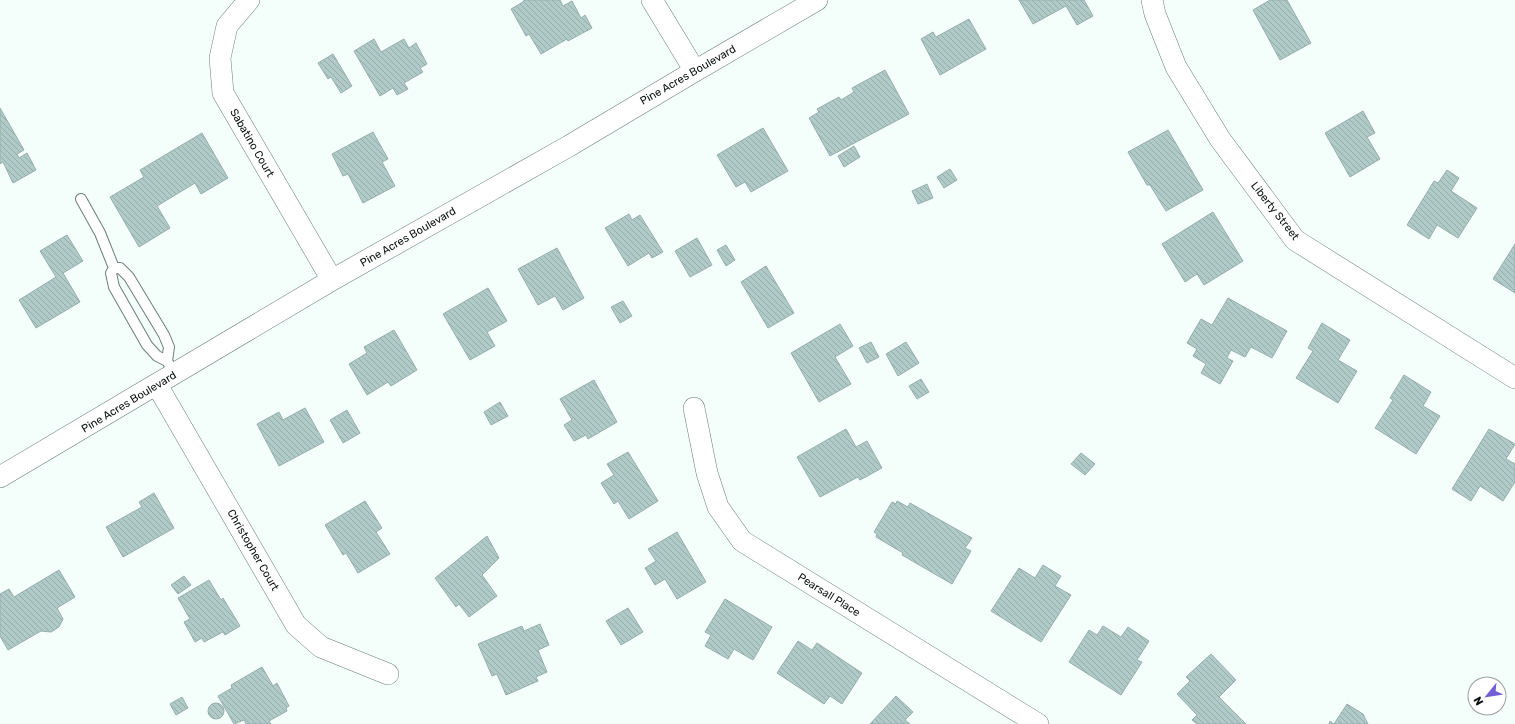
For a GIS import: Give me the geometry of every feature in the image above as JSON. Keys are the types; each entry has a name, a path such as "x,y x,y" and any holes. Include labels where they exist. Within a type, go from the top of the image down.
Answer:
{"street":[{"name":"Sabatino Court","path":"249,0 227,26 220,58 223,92 332,280"},
{"path":"652,0 695,71"},
{"name":"Pine Acres Boulevard","path":"0,477 166,373 569,146 817,0"},
{"name":"Liberty Street","path":"1152,0 1154,14 1176,67 1220,139 1295,240 1515,378"},
{"name":"Christopher Court","path":"166,373 296,625 321,647 388,674"},
{"name":"Pearsall Place","path":"694,408 706,473 718,507 742,541 1038,724"}],"lane":[{"path":"81,199 100,233 114,268"},
{"path":"114,268 111,273 114,287 147,345 157,356 166,373"},
{"path":"114,268 120,268 129,277 164,335 169,347 166,373"}],"building":[{"path":"524,0 560,0 563,6 572,1 581,18 585,15 592,28 568,41 567,39 541,54 529,34 526,36 511,9"},
{"path":"1019,0 1084,0 1093,16 1077,25 1066,6 1033,24"},
{"path":"1270,0 1287,0 1311,43 1280,60 1253,10"},
{"path":"969,19 986,49 940,75 921,39 933,32 936,37"},
{"path":"374,39 381,52 404,39 409,48 416,43 427,64 420,68 423,72 404,83 408,89 397,95 393,88 380,96 354,51"},
{"path":"333,54 352,86 341,93 331,77 328,79 318,63"},
{"path":"885,70 909,114 830,156 809,118 819,112 817,109 839,97 841,100 854,92 852,88"},
{"path":"0,108 24,150 17,154 19,158 27,153 36,170 13,183 3,162 0,164"},
{"path":"1363,111 1375,133 1367,137 1380,159 1350,177 1325,133"},
{"path":"763,128 788,171 751,192 745,182 736,187 717,155"},
{"path":"1168,130 1203,190 1166,211 1150,185 1147,185 1128,152"},
{"path":"373,132 388,159 382,162 395,186 363,203 348,174 343,176 332,154"},
{"path":"202,133 228,178 201,194 195,183 157,206 170,228 139,247 110,197 144,177 140,170"},
{"path":"854,146 860,157 844,167 838,156"},
{"path":"950,169 957,180 944,188 937,177"},
{"path":"1447,170 1459,178 1451,191 1477,208 1458,238 1437,225 1429,239 1407,225 1434,181 1438,183"},
{"path":"927,184 933,198 918,204 912,191"},
{"path":"1213,212 1243,261 1204,285 1197,274 1185,282 1162,244"},
{"path":"629,214 632,220 640,215 663,252 652,258 649,253 628,266 605,228"},
{"path":"67,235 83,261 63,273 80,302 36,328 19,300 56,277 40,251"},
{"path":"697,238 712,265 690,277 675,251"},
{"path":"1515,244 1515,293 1493,279"},
{"path":"726,245 735,260 726,266 717,250"},
{"path":"557,248 584,298 563,310 555,296 538,305 518,269"},
{"path":"766,266 794,313 768,328 741,282"},
{"path":"488,288 507,321 487,332 495,346 470,360 443,314"},
{"path":"1228,298 1287,331 1272,358 1251,347 1245,357 1231,350 1227,358 1233,361 1220,384 1201,373 1206,364 1193,356 1197,349 1187,343 1201,319 1212,325"},
{"path":"623,301 632,316 620,323 611,307"},
{"path":"1322,323 1350,340 1338,360 1357,371 1338,403 1296,378 1313,351 1308,348"},
{"path":"840,324 853,346 835,357 851,384 819,402 791,353"},
{"path":"394,330 417,370 391,386 388,382 367,395 349,364 367,353 364,347"},
{"path":"871,342 879,357 867,363 859,348"},
{"path":"906,342 919,363 898,376 886,354"},
{"path":"1404,375 1431,392 1423,406 1440,416 1416,454 1375,428 1393,400 1390,398"},
{"path":"921,379 929,392 917,399 909,386"},
{"path":"594,380 617,422 588,439 586,435 574,441 564,425 572,420 560,399"},
{"path":"500,402 508,416 491,425 484,412"},
{"path":"305,408 324,442 279,466 257,424 279,412 283,420"},
{"path":"347,410 360,433 343,443 330,420"},
{"path":"846,429 856,447 867,441 882,468 860,480 858,477 820,497 797,457"},
{"path":"1489,429 1515,444 1506,459 1515,464 1515,482 1503,501 1480,486 1471,501 1452,489"},
{"path":"628,452 658,501 629,519 618,501 614,504 601,483 614,475 607,464"},
{"path":"1081,453 1095,464 1085,475 1071,464"},
{"path":"154,493 174,528 123,557 106,527 142,507 139,502"},
{"path":"365,501 382,528 376,532 390,554 358,573 346,553 343,555 325,525"},
{"path":"897,501 908,507 910,503 972,538 965,548 971,551 952,584 902,555 903,553 876,537 877,534 874,532 892,502 896,504"},
{"path":"677,532 706,582 677,599 665,579 655,585 645,568 656,561 648,549"},
{"path":"487,536 499,558 482,575 497,596 469,617 459,604 456,607 435,578"},
{"path":"1043,565 1061,576 1055,586 1071,595 1041,642 991,611 1019,568 1035,578"},
{"path":"59,570 75,597 57,608 63,619 59,627 51,632 41,631 8,650 0,636 0,594 9,589 14,597"},
{"path":"184,576 191,585 178,594 171,585"},
{"path":"209,580 221,600 223,598 240,626 225,635 223,632 204,642 202,638 195,642 184,622 190,619 178,598"},
{"path":"725,599 772,627 753,660 734,649 728,659 705,646 711,635 705,632"},
{"path":"628,608 643,632 621,645 606,621"},
{"path":"540,624 549,645 538,650 547,672 536,677 538,681 506,695 497,674 492,676 478,644 522,626 524,631"},
{"path":"1103,626 1121,637 1128,627 1149,641 1137,660 1142,662 1121,695 1069,662 1089,630 1097,635"},
{"path":"798,641 812,650 817,643 862,673 842,704 830,696 824,704 777,673"},
{"path":"1211,654 1236,680 1219,697 1246,724 1197,724 1192,720 1197,715 1177,694 1190,681 1186,677"},
{"path":"262,667 273,686 277,683 289,706 286,708 287,711 269,721 271,724 246,724 244,720 234,724 218,696 232,688 231,685"},
{"path":"896,696 913,712 905,720 910,724 870,724"},
{"path":"182,697 188,708 176,715 170,704"},
{"path":"213,703 219,703 224,708 222,717 219,719 213,719 208,714 208,708"},
{"path":"1347,704 1363,714 1368,724 1334,724"}]}
